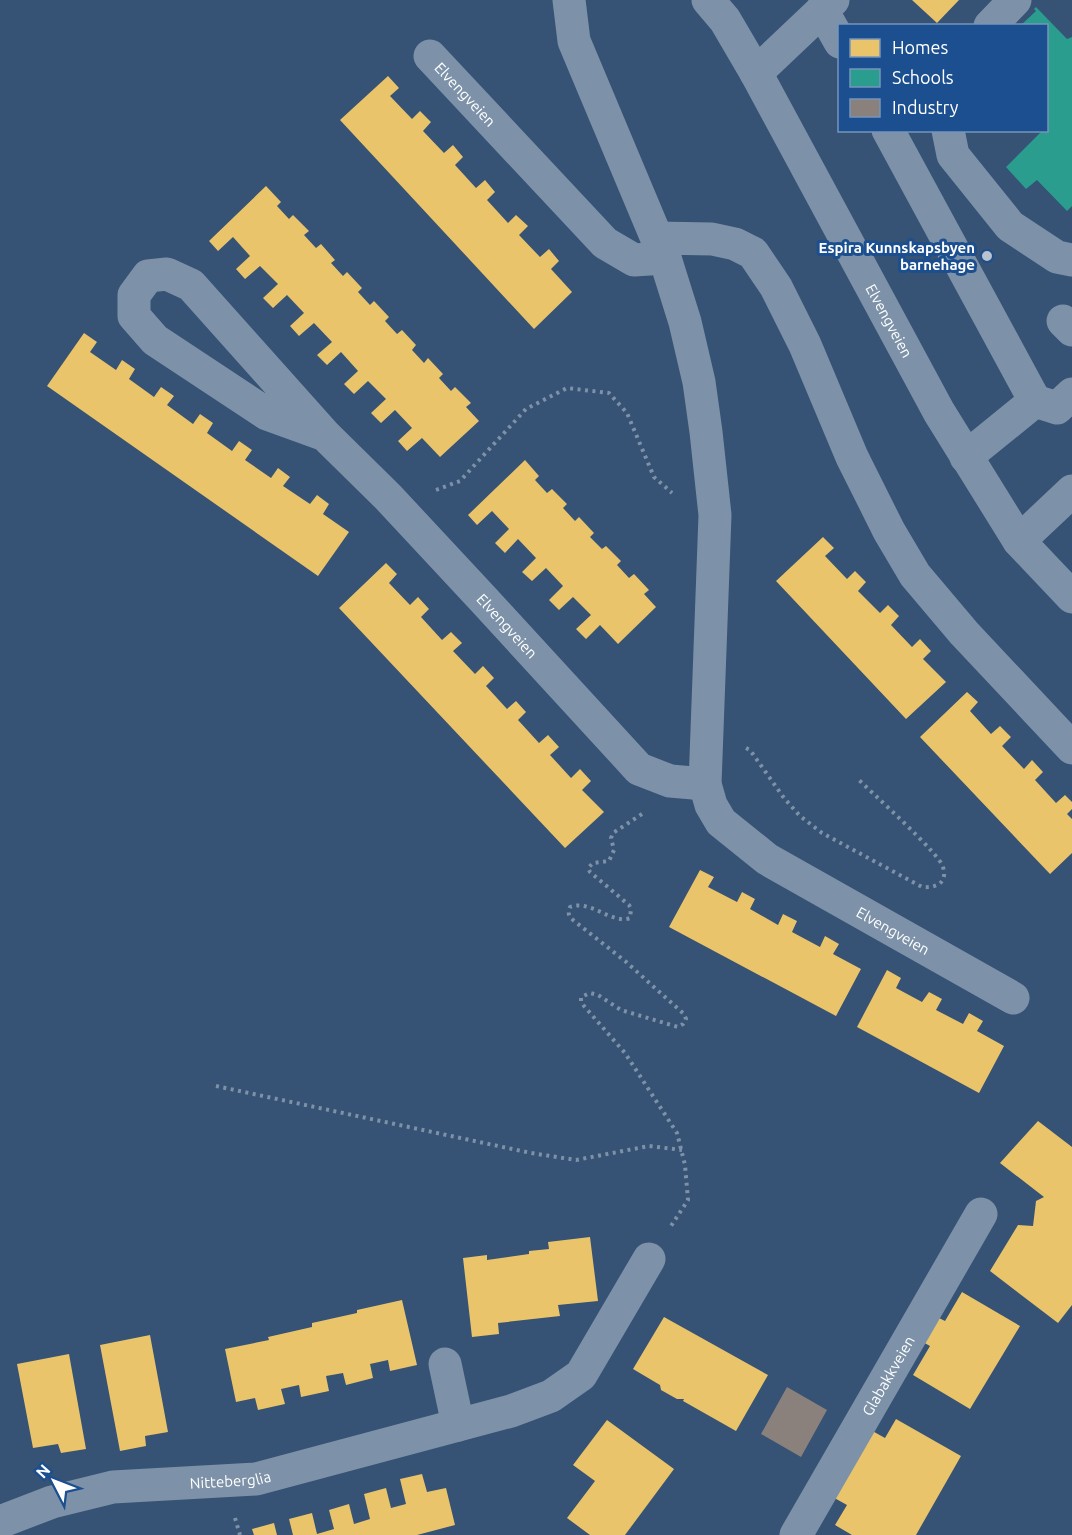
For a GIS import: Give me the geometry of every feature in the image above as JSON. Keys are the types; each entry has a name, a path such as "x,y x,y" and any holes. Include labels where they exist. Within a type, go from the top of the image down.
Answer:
{"street":[{"name":"Elvengveien","path":"569,0 574,41 661,248 686,322 699,382 714,506 713,607 705,784 711,806 721,822 767,859 1013,998"},
{"name":"Elvengveien","path":"708,0 725,20 756,74 939,412 966,457 1019,541 1072,597"},
{"path":"992,24 1015,0"},
{"path":"756,74 827,5 838,36"},
{"name":"Elvengveien","path":"430,56 605,243 634,260 661,248 712,239 735,244 753,253 776,287 805,345 852,458 889,531 915,575 964,633 1072,748"},
{"path":"889,132 1035,401 1057,408 1072,394"},
{"path":"948,132 953,155 1010,226 1057,257 1072,260"},
{"name":"Elvengveien","path":"325,435 267,414 155,340 134,316 134,295 148,276 167,274 191,285 325,435 407,518 639,769 670,781 705,784"},
{"path":"966,457 1035,401"},
{"path":"1019,541 1072,491"},
{"name":"Glabakkveien","path":"796,1535 981,1214"},
{"name":"Nitteberglia","path":"0,1522 52,1502 112,1487 255,1479 511,1411 551,1396 581,1374 649,1259"},
{"path":"445,1364 458,1425"}],"path":[{"path":"407,518 438,488 460,481 526,409 567,388 609,393 627,413 654,477 686,506 714,506"},
{"path":"742,746 750,750 784,798 800,816 822,833 921,887 934,888 939,885 944,876 944,865 859,780"},
{"path":"649,1259 688,1200 682,1150 677,1133 637,1071 602,1025 584,1006 581,996 590,993 598,995 621,1010 678,1027 686,1019 684,1014 625,962 573,920 568,912 570,907 576,905 586,906 617,918 626,920 630,918 632,909 629,905 588,868 593,863 609,861 614,850 611,838 613,833 639,818 670,781"},
{"path":"216,1086 531,1153 576,1160 649,1146 682,1150"}],"building: Homes":[{"path":"912,0 959,0 937,23"},
{"path":"388,76 399,88 390,96 412,119 420,111 431,122 423,131 444,153 453,145 463,157 455,165 476,188 485,180 495,192 487,200 508,223 516,215 528,226 519,235 540,257 549,249 559,261 551,269 572,292 534,329 340,120"},
{"path":"266,186 281,202 277,206 289,219 293,215 309,231 304,235 316,248 321,244 335,260 331,263 343,276 347,272 362,288 358,292 370,305 374,301 389,317 385,321 397,334 402,330 416,345 412,350 424,363 428,358 443,374 439,378 451,391 455,387 471,403 466,407 479,421 440,457 422,438 407,451 398,441 412,428 395,410 381,423 371,413 386,399 368,381 354,394 344,384 358,371 341,352 327,365 317,355 332,342 314,323 299,336 290,326 304,313 287,295 273,308 263,298 278,284 260,266 245,279 236,269 250,256 233,237 218,251 209,241"},
{"path":"84,333 97,342 90,352 116,370 122,360 135,369 129,379 154,397 161,387 174,396 167,405 193,424 200,414 213,423 207,433 232,451 239,441 252,450 245,460 271,478 278,468 290,477 283,486 310,504 317,495 329,504 323,514 349,532 318,576 47,386"},
{"path":"525,460 539,476 535,480 547,493 552,489 567,504 563,508 575,521 579,517 594,533 590,537 602,549 606,546 621,561 617,565 629,578 634,574 649,590 644,594 656,607 618,644 600,625 586,639 576,629 591,615 573,597 559,610 549,600 563,586 546,568 532,581 522,572 536,558 518,539 505,553 495,543 509,529 492,511 477,525 468,515"},
{"path":"823,537 834,548 825,556 847,579 855,571 866,582 858,591 880,613 888,605 899,616 891,625 912,647 920,639 931,651 923,659 946,682 906,719 776,581"},
{"path":"386,563 397,574 389,583 410,605 418,597 429,609 421,617 442,640 451,632 462,643 453,651 475,674 483,666 494,678 486,686 507,709 516,701 526,712 518,720 539,743 548,735 559,747 550,755 571,778 580,769 591,781 582,790 604,812 565,848 339,608"},
{"path":"967,692 978,702 970,711 991,734 1000,726 1011,737 1002,746 1024,769 1032,760 1043,772 1035,780 1056,803 1065,795 1072,802 1072,809 1067,814 1072,819 1072,853 1050,874 920,737"},
{"path":"700,870 714,877 708,887 737,902 742,892 755,899 750,909 778,925 783,914 797,921 792,932 820,947 825,936 839,944 833,954 861,969 836,1016 669,927"},
{"path":"887,970 901,978 896,988 922,1002 929,992 942,999 936,1010 963,1024 969,1013 983,1021 977,1031 1004,1046 979,1093 857,1027"},
{"path":"1038,1121 1072,1147 1072,1305 1058,1323 990,1271 1018,1225 1033,1226 1036,1201 1044,1197 1000,1163"},
{"path":"590,1237 598,1301 558,1305 560,1316 498,1323 499,1334 472,1337 463,1258 487,1255 487,1260 529,1254 529,1251 549,1249 548,1242"},
{"path":"962,1292 1020,1326 970,1409 913,1375 930,1346 921,1341 935,1316 945,1321"},
{"path":"402,1300 417,1365 390,1371 388,1360 370,1364 373,1378 346,1385 343,1373 326,1376 329,1391 301,1397 299,1385 281,1389 285,1404 258,1410 255,1398 236,1402 225,1349 269,1340 268,1337 312,1327 312,1323"},
{"path":"664,1317 768,1375 736,1431 683,1401 684,1399 677,1399 661,1390 660,1385 633,1369"},
{"path":"150,1335 168,1432 145,1436 146,1446 120,1451 100,1345"},
{"path":"69,1354 86,1449 61,1453 58,1444 33,1448 17,1364"},
{"path":"896,1419 961,1456 916,1535 852,1535 835,1525 847,1505 829,1495 867,1428 885,1438"},
{"path":"607,1420 674,1469 625,1535 590,1535 567,1518 595,1481 573,1465"},
{"path":"422,1474 427,1492 446,1488 455,1525 417,1535 293,1535 289,1519 312,1513 317,1534 334,1529 329,1510 349,1504 354,1524 370,1519 364,1494 386,1488 391,1508 406,1504 400,1479"},
{"path":"274,1523 277,1535 254,1535 252,1529"}],"building: Schools":[{"path":"1036,7 1067,39 1072,37 1072,206 1067,211 1037,180 1026,189 1006,167 1041,132 1048,132 1048,24 1022,24 1036,11 1034,9"}],"building: Industry":[{"path":"787,1387 827,1410 801,1457 761,1434"}],"place":[{"name":"Espira Kunnskapsbyen barnehage","path":"987,256"}]}
